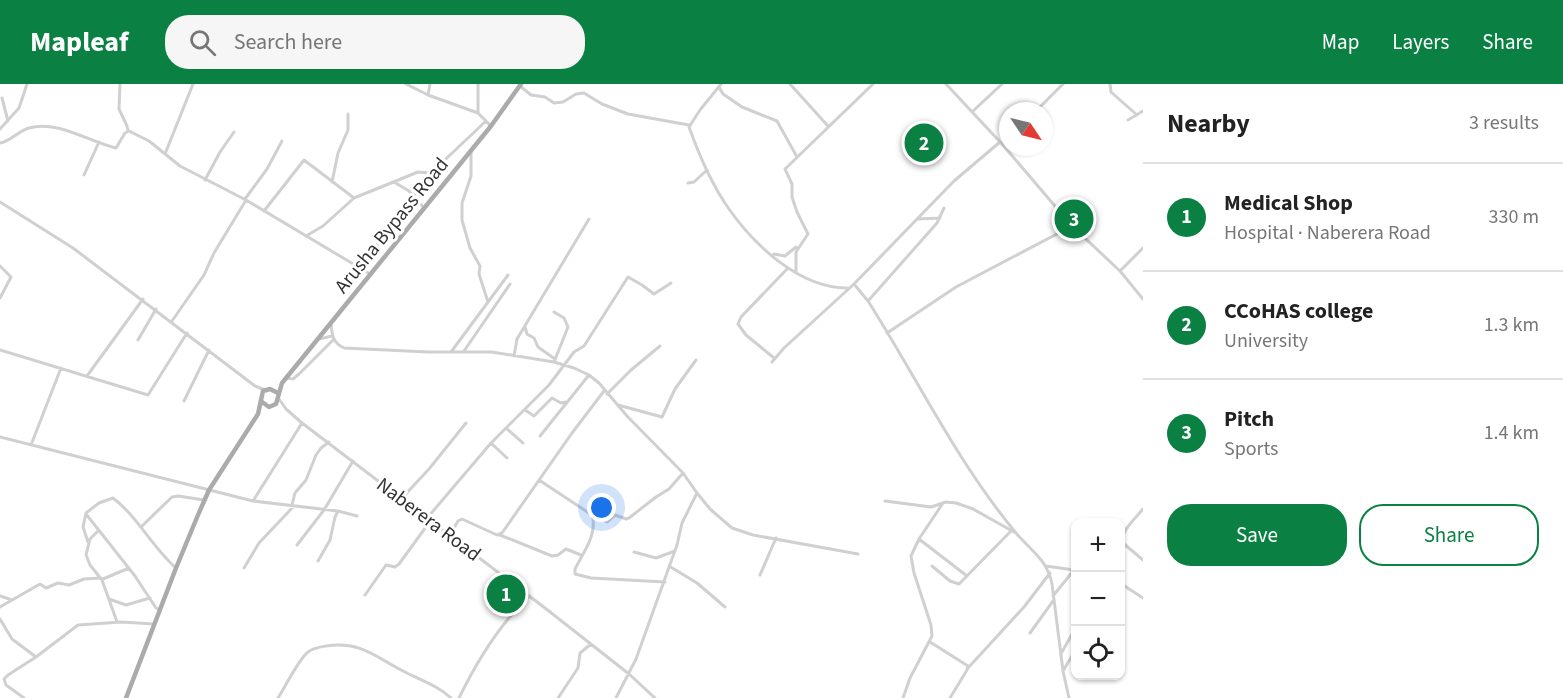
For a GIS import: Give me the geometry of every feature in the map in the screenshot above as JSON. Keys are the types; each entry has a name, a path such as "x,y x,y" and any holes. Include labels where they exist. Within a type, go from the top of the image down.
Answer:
{"main road":[{"name":"Arusha Bypass Road","path":"258,414 271,406 278,396 282,383 491,126 521,85"},
{"name":"Arusha Bypass Road","path":"126,698 176,568 210,490 258,414 261,399 268,389 282,383"},
{"path":"268,389 278,396"},
{"path":"261,399 271,406"}],"street":[{"path":"0,129 20,105 27,84"},
{"path":"0,143 35,127 58,129 116,148 128,131 128,126 119,109 120,84"},
{"path":"165,154 193,84"},
{"path":"406,84 428,95 478,113 491,126"},
{"path":"428,95 430,84"},
{"path":"478,84 478,113"},
{"path":"790,84 828,126"},
{"path":"772,254 785,256 808,236 792,197 791,181 784,172 873,84"},
{"path":"946,84 999,141"},
{"path":"972,112 1002,84"},
{"path":"1045,102 1064,84"},
{"path":"1110,84 1111,92 1137,115"},
{"path":"521,85 531,95 554,103 563,102 576,94 584,93 602,104 628,114 689,125"},
{"path":"797,157 777,121 742,107 723,93 720,86 689,125 707,170 730,211 753,238 788,268 831,288 847,288"},
{"path":"2,98 8,121"},
{"path":"1128,120 1143,111"},
{"path":"332,182 338,153 348,130 348,114"},
{"path":"361,268 431,173 486,121"},
{"path":"128,131 149,141 178,165 245,200 370,274"},
{"path":"205,180 234,132"},
{"path":"172,321 204,275 214,253 282,141"},
{"path":"84,175 99,142"},
{"path":"788,268 741,317 738,324 746,335 773,360 847,288 854,284 954,181 999,145"},
{"path":"471,150 472,170 462,203 462,220 470,248 480,266 479,274 488,302"},
{"path":"1012,156 1072,226 1120,272 1143,299"},
{"path":"264,211 303,160 354,198"},
{"path":"688,183 694,182 707,170"},
{"path":"306,237 323,226 354,198 418,172 431,173"},
{"path":"394,182 406,189 424,208"},
{"path":"0,202 73,248 255,386 268,389"},
{"path":"868,300 940,218 944,208"},
{"path":"918,219 940,218"},
{"path":"514,356 515,343 589,219"},
{"path":"887,333 956,287 1072,226"},
{"path":"796,272 796,252 800,243"},
{"path":"1120,272 1143,248"},
{"path":"0,266 11,277 0,298"},
{"path":"451,351 508,275"},
{"path":"365,595 386,565 397,566 399,564 429,518 491,443 549,385 576,350 584,346 628,277 654,294 671,283"},
{"path":"464,351 510,284"},
{"path":"854,284 868,300 938,420 1014,532 1050,573 1063,671 1069,698"},
{"path":"87,376 143,299"},
{"path":"138,340 156,309"},
{"path":"554,312 564,318 568,327 555,361"},
{"path":"331,324 333,337 339,345 347,348 492,352 555,361 589,375 683,473 696,493 732,528 753,535 858,554"},
{"path":"525,326 527,334 534,338 538,347 555,361"},
{"path":"0,350 148,395 187,333"},
{"path":"318,339 333,337"},
{"path":"286,378 293,379 333,337"},
{"path":"498,535 502,533 538,480 606,392 660,346"},
{"path":"184,401 209,350"},
{"path":"617,405 662,417 675,389 696,360"},
{"path":"31,445 61,368"},
{"path":"540,436 589,375"},
{"path":"255,386 261,399"},
{"name":"Naberera Road","path":"278,396 286,409 302,423 591,644 655,698"},
{"path":"525,410 534,416 552,398 561,403 567,402"},
{"name":"Naberera Road","path":"271,406 286,409"},
{"path":"253,501 302,423"},
{"path":"402,498 466,423"},
{"path":"506,428 523,443"},
{"path":"0,437 253,501 338,511 357,516"},
{"path":"244,568 259,543 293,506 295,493 306,480 316,455 321,447 329,442"},
{"path":"491,443 507,458"},
{"path":"297,545 324,510 353,461"},
{"path":"538,480 592,515 607,522 615,514 629,518 669,489 683,473"},
{"path":"616,698 628,675 665,582 682,524 696,493"},
{"path":"141,527 172,496 206,500"},
{"path":"117,622 102,579 87,559 88,542 83,527 86,513 99,503 113,498 141,527 159,552 176,568"},
{"path":"885,501 931,507 943,503 956,503 970,507 1014,532"},
{"path":"903,698 910,678 932,636 931,625 910,560 919,539 943,503"},
{"path":"1125,533 1143,509"},
{"path":"318,561 330,540 338,511"},
{"path":"86,513 129,568 156,608 160,610"},
{"path":"592,515 593,534 574,571 578,576 665,582"},
{"path":"450,535 459,519 462,519 552,556 566,549 582,555"},
{"path":"88,542 99,530"},
{"path":"932,567 956,584 960,584 1014,532"},
{"path":"760,575 776,538"},
{"path":"919,539 967,576"},
{"path":"1125,546 1143,560"},
{"path":"634,552 656,558 675,552"},
{"path":"669,566 697,583 725,607"},
{"path":"1046,566 1071,569"},
{"path":"0,607 40,584 46,588 58,583 69,585 84,579 102,579 129,568"},
{"path":"1029,633 1074,572"},
{"path":"950,698 968,668 1024,607 1050,573"},
{"path":"489,598 503,576"},
{"path":"1125,586 1143,598"},
{"path":"0,596 12,600"},
{"path":"459,698 493,639 511,614 529,596"},
{"path":"108,598 126,605 150,598"},
{"path":"0,619 12,639 36,657"},
{"path":"24,698 6,685 4,679 78,625 117,622 154,624"},
{"path":"1061,654 1071,636"},
{"path":"930,642 966,664 968,668"},
{"path":"278,698 310,650 346,644 364,649 434,685 451,698"},
{"path":"558,698 578,668 581,652 591,644"},
{"path":"1063,671 1071,657"}],"place":[{"name":"CCoHAS college","path":"924,143"},
{"name":"Pitch","path":"1074,219"},
{"name":"Medical Shop","path":"506,594"}]}
